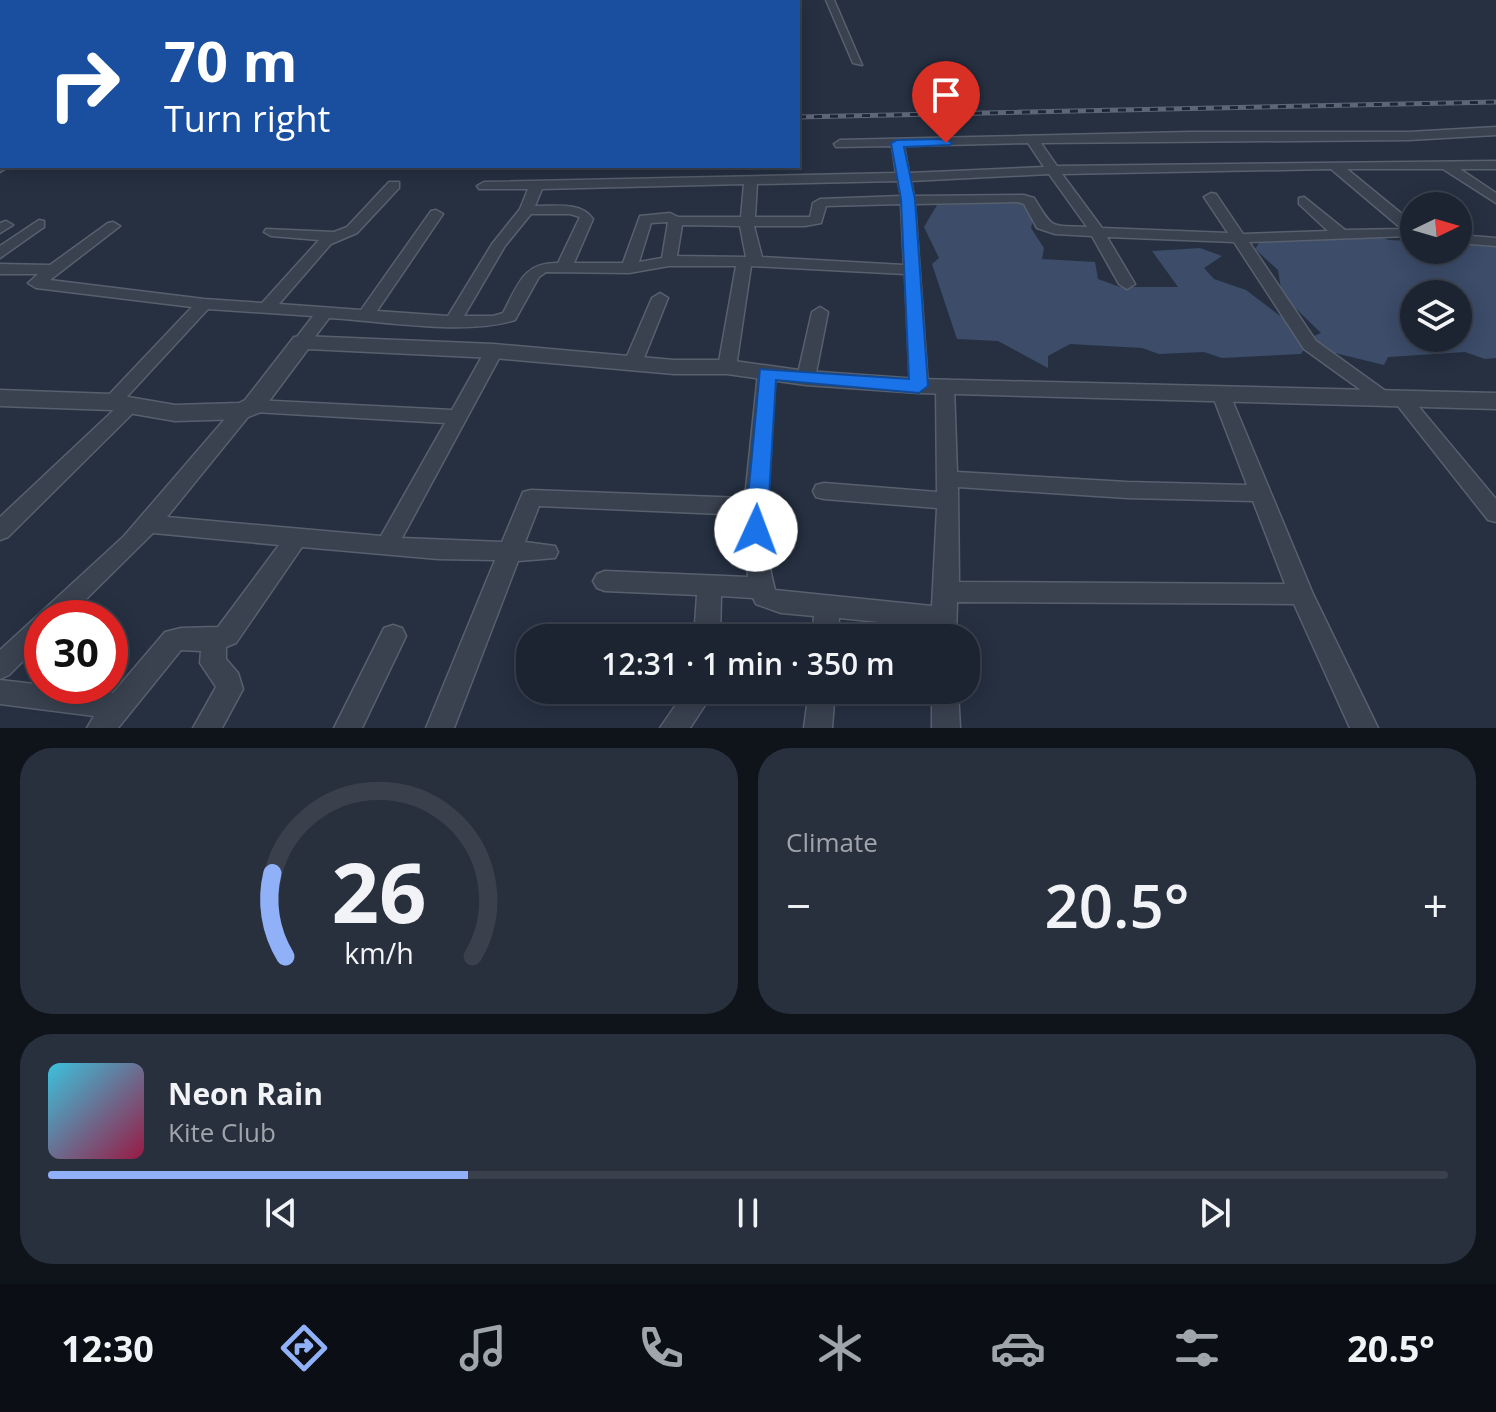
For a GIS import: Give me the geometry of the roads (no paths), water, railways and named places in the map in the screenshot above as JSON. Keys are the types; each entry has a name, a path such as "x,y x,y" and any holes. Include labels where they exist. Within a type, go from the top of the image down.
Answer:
{"street":[{"path":"830,0 858,63"},
{"path":"840,144 1189,136 1409,136 1496,131"},
{"path":"1189,136 1200,146"},
{"path":"1409,136 1496,199"},
{"path":"1033,141 1096,230 1127,284"},
{"path":"897,143 908,199 919,386"},
{"path":"484,186 905,177 1215,161 1496,165"},
{"path":"1334,165 1400,220"},
{"path":"689,181 691,168"},
{"path":"727,367 749,261 747,222 751,181"},
{"path":"267,308 326,241 352,230 394,185"},
{"path":"453,321 499,244 527,210 536,186"},
{"path":"1211,197 1310,345 1394,399 1496,514"},
{"path":"629,268 645,219 670,217 675,221 812,222 817,218 823,202 1019,198 1029,201 1040,221 1048,228 1241,238 1400,232"},
{"path":"1304,201 1340,234"},
{"path":"527,210 571,210 585,217 564,267"},
{"path":"366,314 436,214"},
{"path":"669,261 675,221"},
{"path":"0,253 39,224"},
{"path":"113,226 36,283 204,304 453,321 502,319 511,313 538,268 629,268 669,261 749,261 914,270"},
{"path":"271,232 336,237"},
{"path":"1472,240 1496,242"},
{"path":"0,269 51,270"},
{"path":"633,363 660,298"},
{"path":"0,531 121,404 204,304"},
{"path":"69,600 147,524 206,458 325,312"},
{"path":"806,378 820,312"},
{"path":"302,342 727,367 806,378 919,386 1496,401"},
{"path":"387,545 494,351"},
{"path":"767,373 756,530 762,588 770,601 944,616 1301,594"},
{"path":"944,616 948,490 945,386"},
{"path":"1221,394 1301,594 1364,728"},
{"path":"0,398 121,404 175,413 248,408 458,417"},
{"path":"824,491 1262,493"},
{"path":"440,728 531,498 758,507"},
{"path":"147,524 387,545 547,552"},
{"path":"101,728 174,640 192,637 223,639 296,538"},
{"path":"605,581 762,588"},
{"path":"708,624 710,586"},
{"path":"826,624 827,607"},
{"path":"348,728 393,636"},
{"path":"207,728 230,689 229,682 213,663 214,640"},
{"path":"0,667 24,644"},
{"path":"0,692 117,706"},
{"path":"674,728 692,704"},
{"path":"818,728 821,704"},
{"path":"945,704 946,728"}],"water":[{"path":"1018,202 1036,208 1031,228 1044,248 1042,259 1095,262 1098,279 1120,287 1178,287 1152,251 1200,248 1222,256 1204,268 1214,279 1246,290 1309,338 1321,333 1282,295 1278,270 1255,249 1261,240 1357,230 1400,240 1400,264 1472,264 1472,244 1496,245 1496,358 1485,359 1465,352 1388,357 1384,365 1306,346 1301,354 1222,358 1204,352 1159,354 1142,348 1070,344 1048,356 1048,368 998,341 957,339 932,264 939,258 924,227 937,205"}],"railway":[{"path":"800,117 1496,102"}]}
